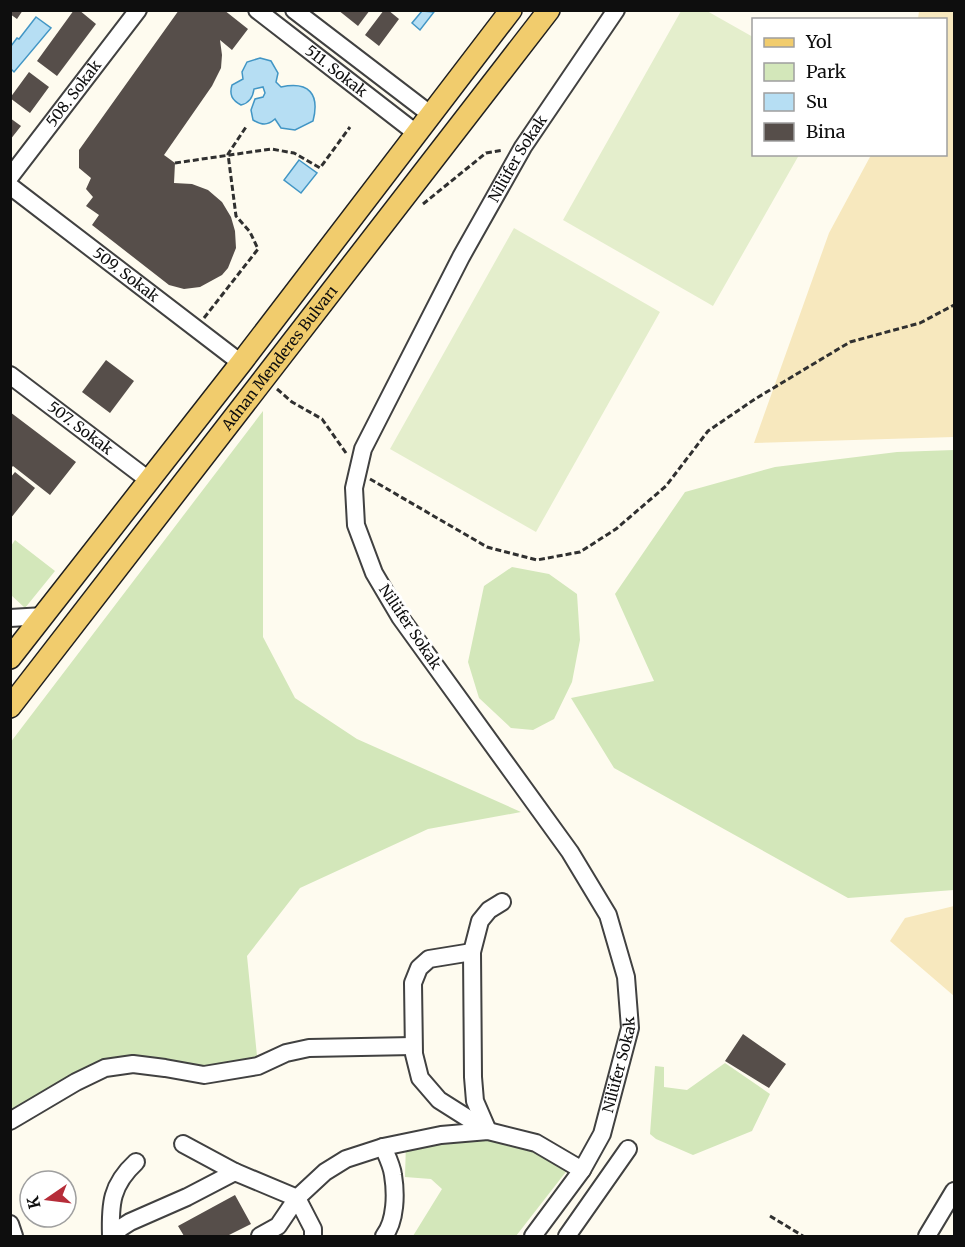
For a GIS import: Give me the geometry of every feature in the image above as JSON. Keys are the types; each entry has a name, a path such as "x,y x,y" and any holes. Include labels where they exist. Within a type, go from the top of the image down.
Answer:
{"main road":[{"name":"Adnan Menderes Bulvarı","path":"10,658 242,363 511,10"},
{"name":"Adnan Menderes Bulvarı","path":"10,706 549,10"}],"street":[{"name":"508. Sokak","path":"10,177 138,10"},
{"name":"511. Sokak","path":"257,10 416,133"},
{"name":"511. Sokak","path":"294,10 430,114"},
{"name":"Nilüfer Sokak","path":"533,1236 582,1170 602,1134 630,1029 626,977 608,915 570,852 400,617 374,573 356,525 354,488 363,449 461,257 524,147 616,10"},
{"name":"509. Sokak","path":"10,186 242,363"},
{"name":"507. Sokak","path":"14,382 150,481"},
{"path":"10,618 44,616"},
{"path":"488,1131 475,1101 472,952 480,921 489,910 502,902"},
{"path":"472,952 429,959 419,968 412,983 413,1046 420,1078 439,1100 488,1131 536,1143 582,1170"},
{"path":"10,1121 76,1082 105,1068 133,1064 204,1075 258,1066 286,1053 309,1048 413,1046"},
{"path":"260,1236 278,1226 297,1198 325,1172 346,1159 383,1147 441,1135 488,1131"},
{"path":"183,1144 234,1172 297,1198 313,1229 314,1236"},
{"path":"383,1147 393,1174 394,1200 392,1221 384,1236"},
{"path":"567,1236 628,1149"},
{"path":"113,1236 110,1212 114,1189 123,1174 136,1162"},
{"path":"113,1236 130,1222 187,1197 234,1172"},
{"path":"927,1236 954,1191"},
{"path":"10,1224 14,1236"}],"path":[{"path":"203,319 258,249 250,232 236,216 228,154 246,127"},
{"path":"175,163 271,148 294,153 320,168 350,127"},
{"path":"422,205 486,153 524,147"},
{"path":"265,378 292,402 322,419 357,471 403,500 487,547 537,560 580,552 616,529 666,486 708,431 755,399 850,342 920,323 954,305"},
{"path":"770,1216 803,1236"}],"green space":[{"path":"681,11 707,11 752,36 752,156 798,156 713,306 563,220"},
{"path":"514,228 660,312 536,532 390,449"},
{"path":"263,411 263,637 295,698 357,739 521,812 428,829 300,888 247,956 258,1066 232,1072 105,1068 11,1121 10,743"},
{"path":"954,450 954,890 848,898 614,768 571,698 654,681 615,594 685,492 775,467 897,452"},
{"path":"15,540 55,571 25,608 11,595 11,546"},
{"path":"512,567 549,574 577,594 580,640 572,682 554,719 533,730 511,728 479,698 468,662 484,586"},
{"path":"725,1063 770,1094 752,1131 693,1155 656,1139 650,1134 655,1066 664,1067 664,1087 687,1090"},
{"path":"488,1131 572,1164 516,1236 413,1236 442,1189 431,1179 405,1177 406,1142"}],"sand":[{"path":"919,11 954,11 954,437 754,443 829,233 870,156 947,156 947,18 918,18"},
{"path":"954,906 954,996 890,941 905,918"}],"water":[{"path":"422,11 434,12 420,30 412,23"},
{"path":"36,17 51,28 14,72 11,69 11,46"},
{"path":"260,58 271,61 278,73 276,82 281,87 299,86 310,92 315,103 313,121 295,130 281,128 275,119 264,124 253,120 251,110 255,99 263,97 265,93 263,87 254,89 247,103 241,105 233,99 232,85 243,79 242,72 247,62"},
{"path":"299,160 317,173 301,193 284,180"}],"building":[{"path":"10,10 23,10 17,19 10,14"},
{"path":"74,10 79,10 96,24 57,76 37,61"},
{"path":"179,10 224,10 248,29 232,50 220,40 221,68 212,86 164,155 175,163 174,183 192,184 208,190 222,202 231,217 235,231 236,248 228,268 222,275 200,287 184,289 169,285 92,225 99,215 86,206 93,197 86,189 91,178 79,168 79,150"},
{"path":"338,10 370,10 358,26"},
{"path":"384,10 388,10 399,19 379,46 365,35"},
{"path":"29,72 49,87 30,113 10,98"},
{"path":"10,118 21,126 10,140"},
{"path":"106,360 134,381 110,413 82,392"},
{"path":"10,412 76,462 50,495 13,466 10,469"},
{"path":"15,472 35,488 10,519 10,478"},
{"path":"743,1034 786,1064 769,1088 725,1061"},
{"path":"235,1195 251,1224 227,1236 184,1236 178,1226"}]}
